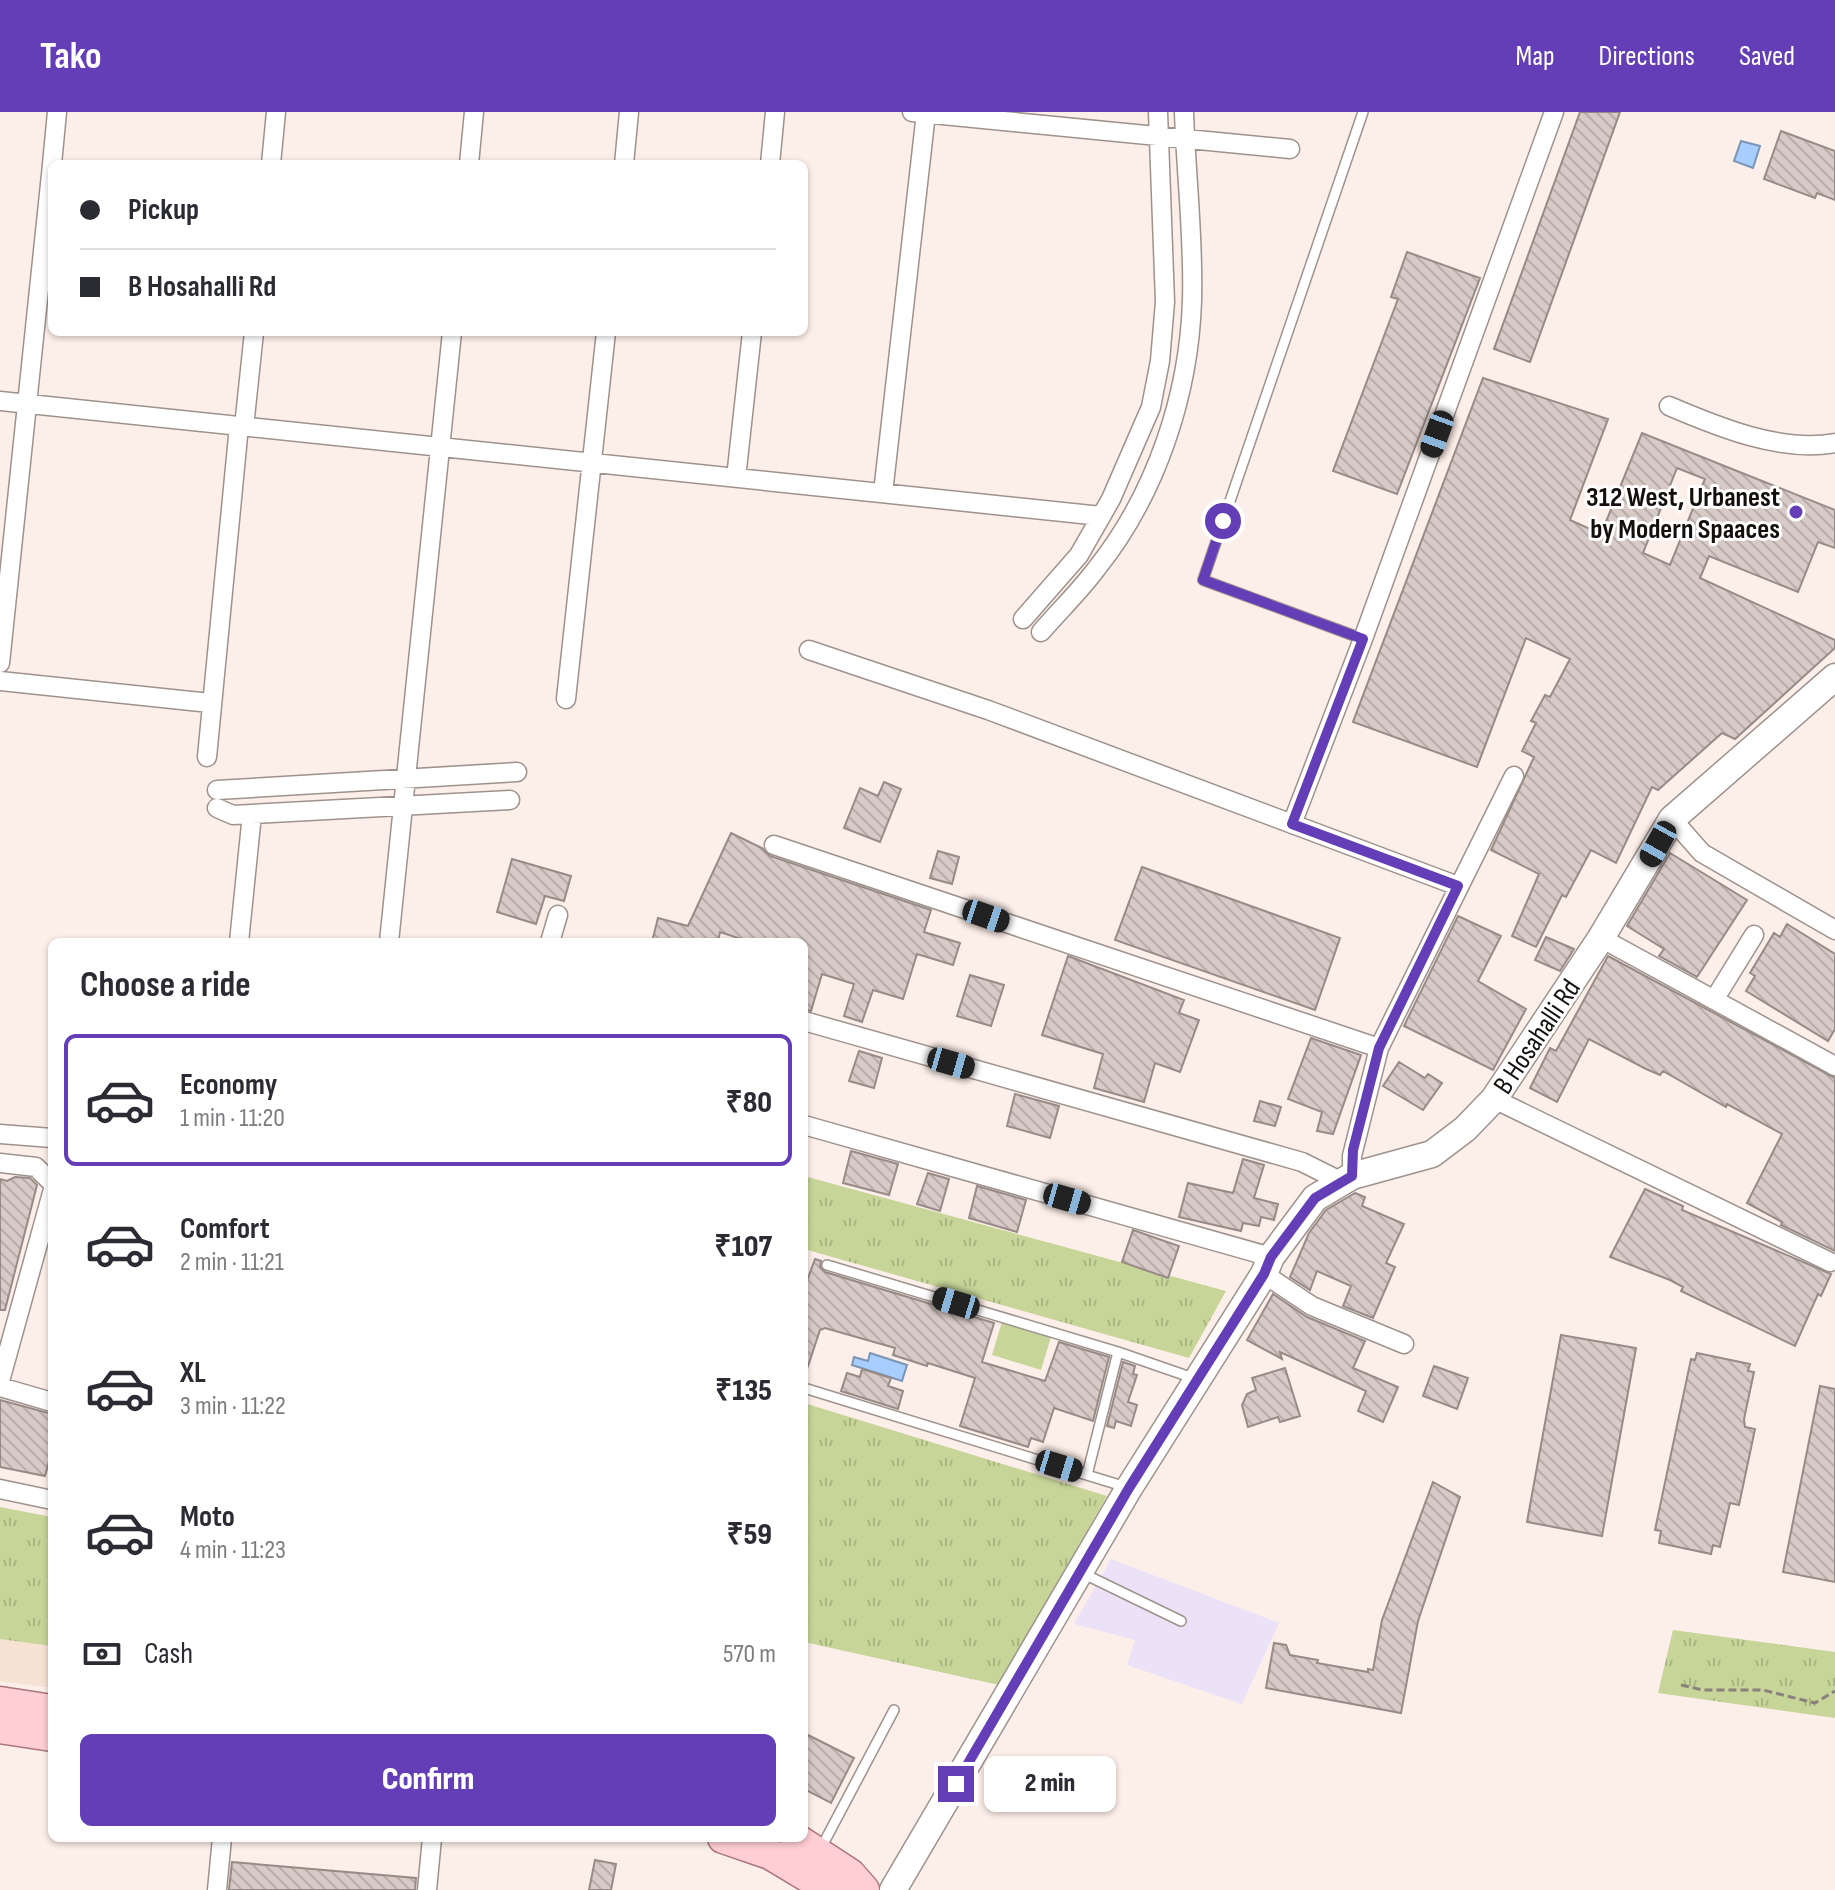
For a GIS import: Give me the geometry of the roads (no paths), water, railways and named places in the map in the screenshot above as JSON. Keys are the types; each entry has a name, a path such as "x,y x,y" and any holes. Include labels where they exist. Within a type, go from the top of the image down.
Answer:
{"main road":[{"path":"0,1702 48,1709"},
{"path":"0,1728 48,1735"},
{"path":"735,1842 770,1854 830,1890"},
{"path":"806,1846 850,1874 864,1890"}],"street":[{"path":"52,160 57,112"},
{"path":"271,160 276,112"},
{"path":"469,160 474,112"},
{"path":"624,160 629,112"},
{"path":"770,160 775,112"},
{"path":"1023,619 1079,555 1101,516 1151,407 1160,361 1165,302 1158,112"},
{"path":"1041,632 1098,567 1141,500 1175,415 1186,365 1192,301 1184,112"},
{"path":"1292,824 1363,639 1554,112"},
{"path":"883,493 919,113 1290,149"},
{"path":"0,663 48,202"},
{"path":"207,757 210,703 253,336"},
{"path":"389,938 452,336"},
{"path":"566,699 606,336"},
{"path":"736,478 752,336"},
{"path":"0,401 1101,516"},
{"path":"1669,406 1707,422 1789,444 1835,443"},
{"path":"809,650 988,710 1458,886"},
{"name":"B Hosahalli Rd","path":"893,1890 1196,1378 1267,1266 1315,1198 1347,1179 1432,1154 1465,1129 1506,1086 1601,938 1672,819 1835,677"},
{"path":"0,681 210,703"},
{"path":"510,800 233,815 217,799 406,779 517,772"},
{"path":"808,1022 1302,1162 1347,1179 1379,1048 1514,776"},
{"path":"239,938 252,814"},
{"path":"1672,819 1702,853 1835,930"},
{"path":"774,845 1379,1048"},
{"path":"551,938 558,915"},
{"path":"1714,1000 1754,935"},
{"path":"1601,938 1835,1066"},
{"path":"1494,1099 1830,1262"},
{"path":"808,1126 1267,1266 1312,1306 1404,1344"},
{"path":"0,1134 48,1138"},
{"path":"0,1163 36,1167 48,1179"},
{"path":"48,1208 0,1384 48,1401"},
{"path":"0,1489 48,1499"},
{"path":"217,1890 222,1842"},
{"path":"427,1890 432,1842"}],"lane":[{"path":"1363,112 1203,580 1363,639"},
{"path":"827,1265 1196,1378"},
{"path":"1087,1475 1118,1352"},
{"path":"808,1389 1129,1488"},
{"path":"1082,1573 1181,1621"},
{"path":"806,1846 894,1710"}],"water":[{"path":"1741,141 1760,146 1753,168 1734,161"},
{"path":"870,1353 907,1365 902,1381 852,1365 854,1357 868,1361"}],"place":[{"name":"312 West, Urbanest by Modern Spaaces","path":"1796,512"}]}
